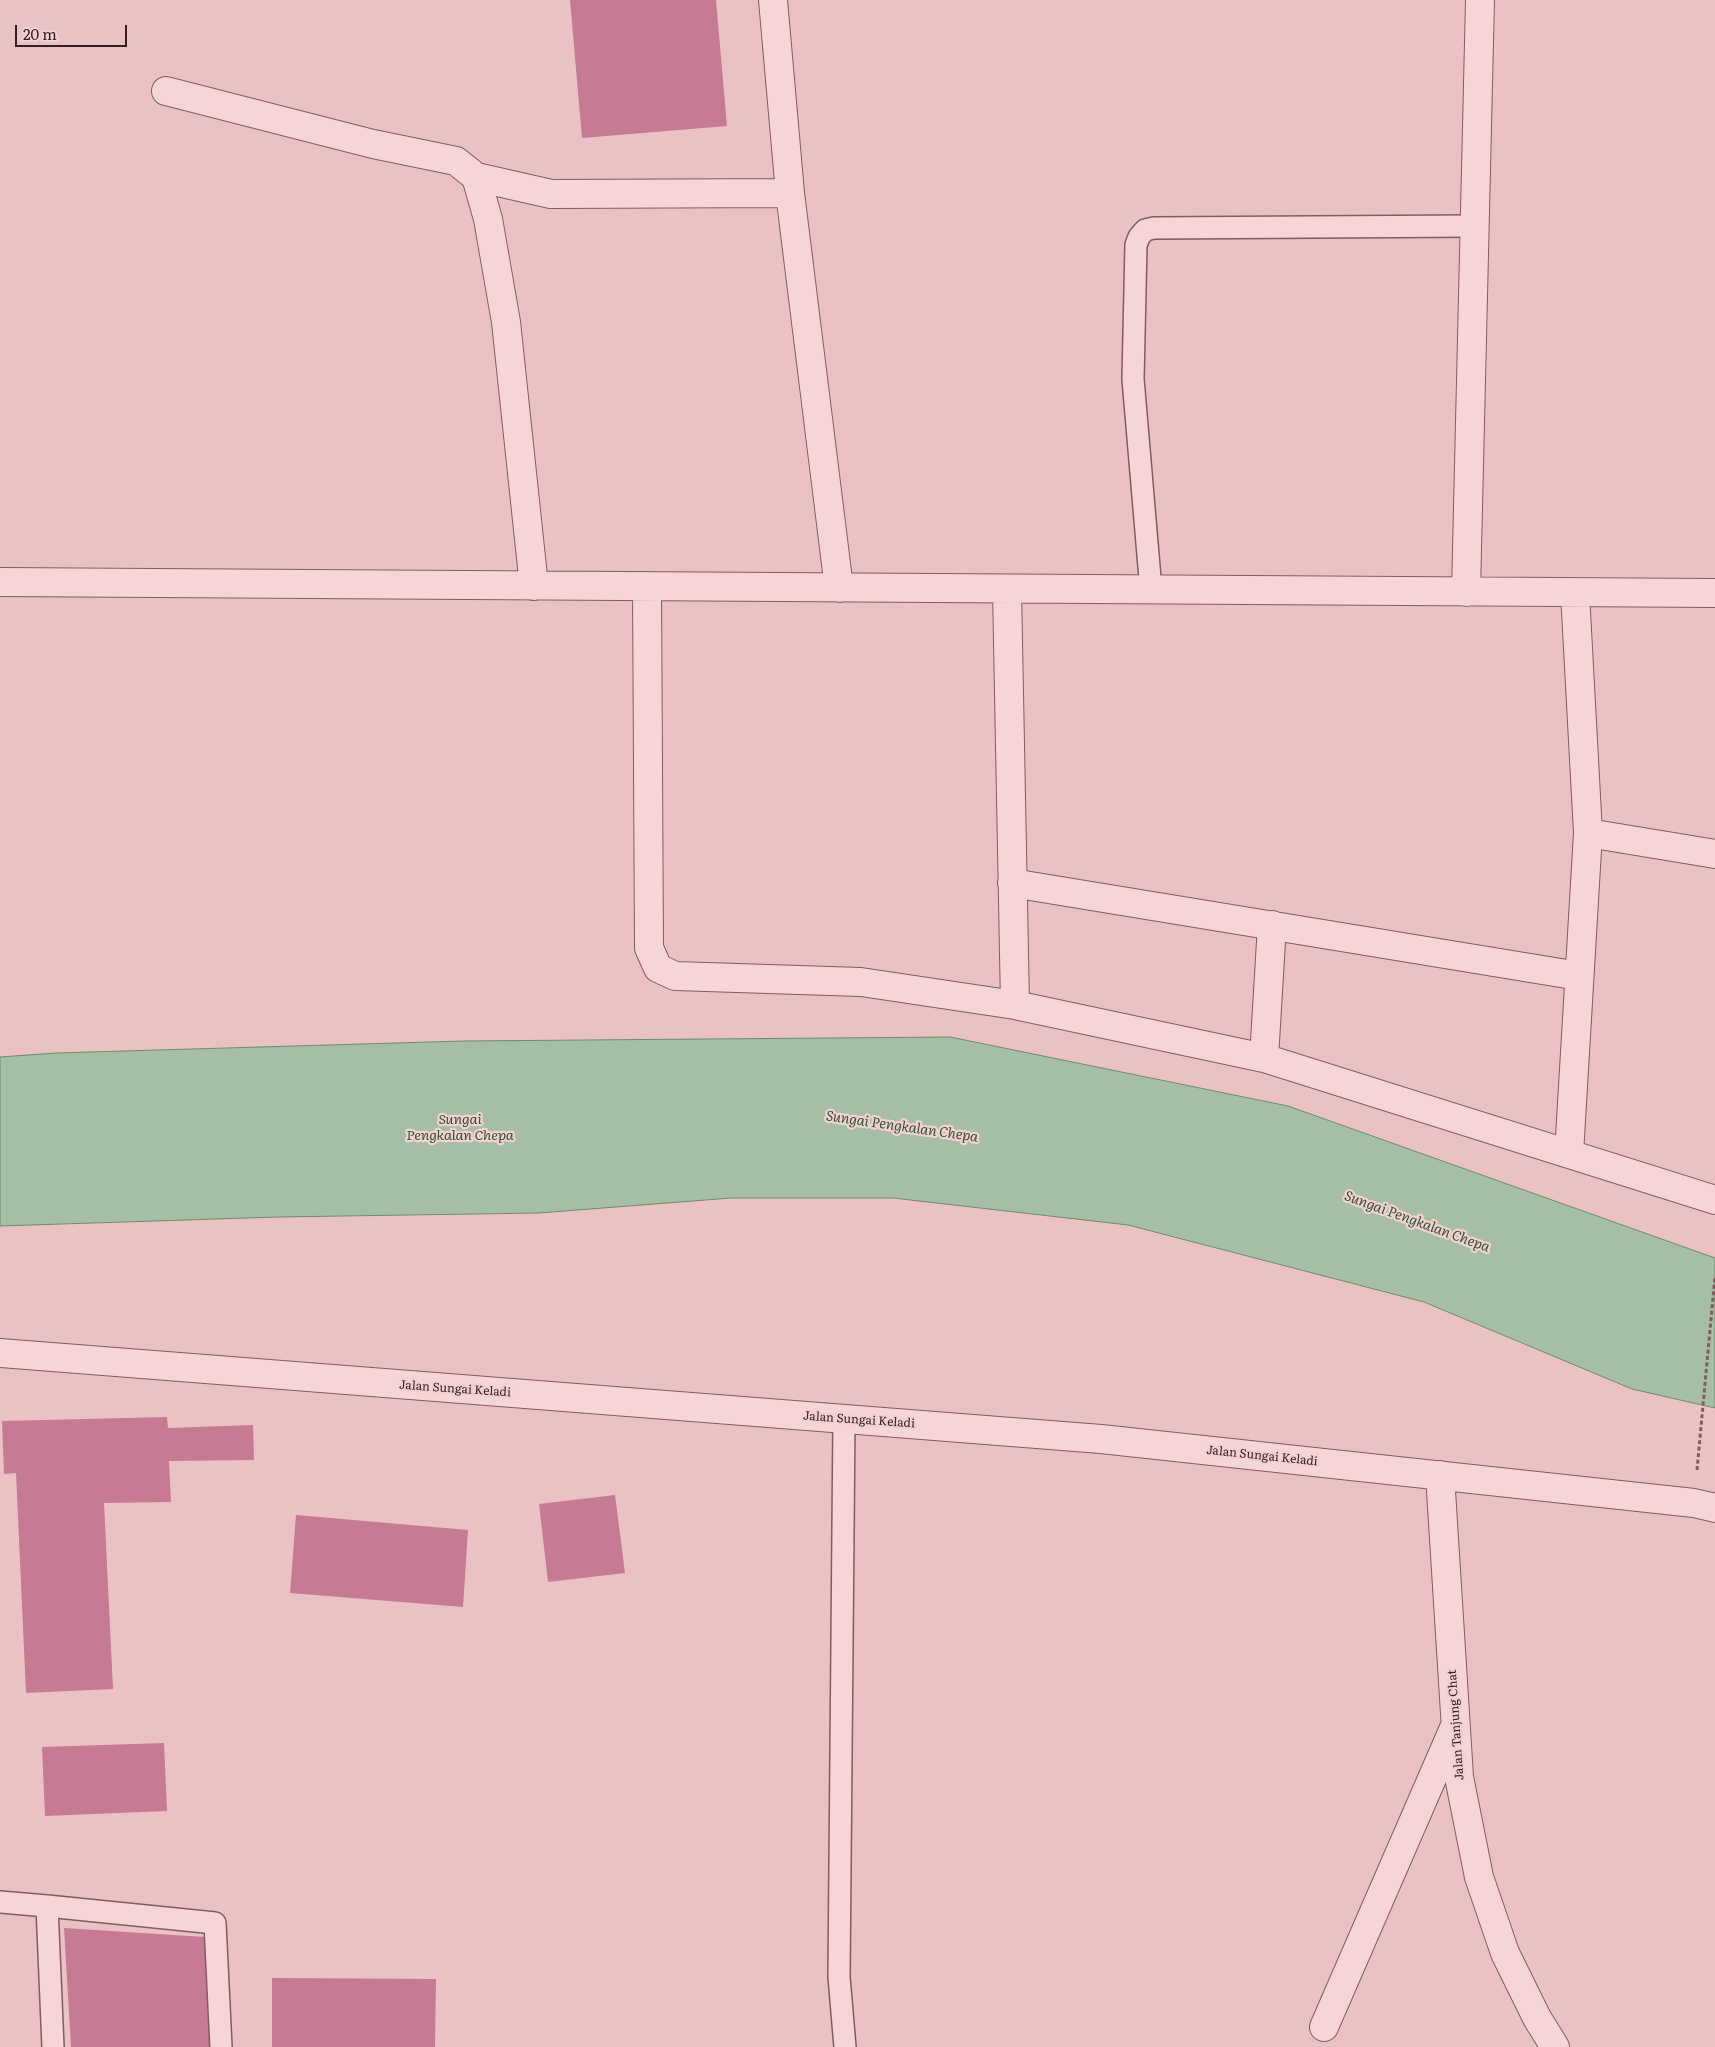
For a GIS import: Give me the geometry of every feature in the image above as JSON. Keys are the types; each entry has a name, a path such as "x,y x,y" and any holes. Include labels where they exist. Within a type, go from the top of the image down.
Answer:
{"street":[{"path":"773,0 790,193 840,588"},
{"path":"1466,592 1480,0"},
{"path":"166,91 373,144 456,161 476,177 551,194 790,193"},
{"path":"476,177 488,219 506,322 534,586"},
{"path":"0,582 1715,594"},
{"path":"647,586 649,948 658,968 675,976 862,982 1015,1005 1264,1058 1715,1200"},
{"path":"1007,589 1015,1005"},
{"path":"1569,1154 1588,833 1575,593"},
{"path":"1588,833 1715,854"},
{"path":"1012,883 1579,976"},
{"path":"1264,1058 1272,925"},
{"name":"Jalan Sungai Keladi","path":"0,1353 1100,1439 1705,1505"},
{"name":"Jalan Tanjung Chat","path":"1440,1475 1458,1777 1479,1877 1505,1953 1537,2018 1555,2047"},
{"path":"1324,2027 1455,1724"}],"lane":[{"path":"1151,590 1133,379 1136,245 1139,237 1145,230 1154,228 1474,226"},
{"path":"844,1419 839,1977 845,2047"},
{"path":"0,1902 215,1923 221,2047"},
{"path":"46,1906 53,2047"}],"path":[{"path":"1705,1505 1703,1405 1715,1276"}],"water":[{"name":"Sungai Pengkalan Chepa","path":"950,1037 1288,1106 1715,1258 1715,1408 1632,1389 1424,1302 1128,1225 893,1198 731,1198 539,1213 278,1217 0,1226 0,1057 56,1053 464,1041"}],"building":[{"path":"570,0 716,0 727,126 582,138"},
{"path":"167,1417 168,1428 253,1425 254,1460 169,1461 171,1502 104,1503 113,1689 26,1693 16,1473 4,1474 2,1421"},
{"path":"615,1495 625,1573 548,1582 539,1504"},
{"path":"296,1515 468,1530 463,1607 290,1593"},
{"path":"164,1743 167,1811 45,1816 42,1747"},
{"path":"64,1928 205,1937 211,2047 71,2047"},
{"path":"272,1978 436,1979 435,2047 272,2047"}]}
